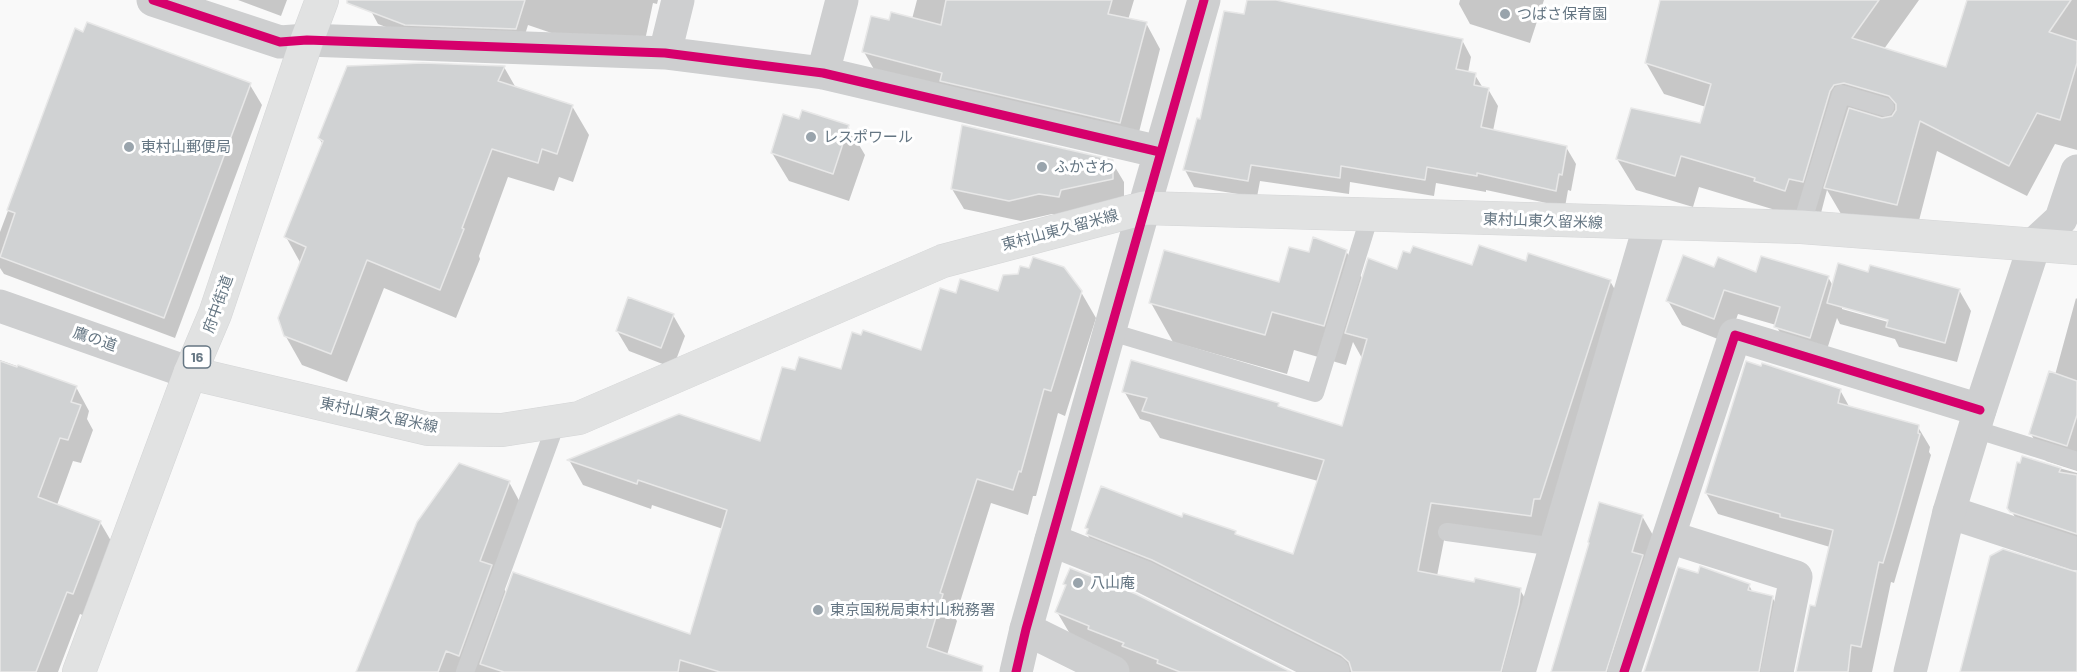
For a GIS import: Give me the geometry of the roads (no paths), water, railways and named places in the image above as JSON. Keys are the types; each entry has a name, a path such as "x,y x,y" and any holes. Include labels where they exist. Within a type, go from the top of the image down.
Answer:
{"main road":[{"name":"府中街道","path":"80,672 190,373 215,314 322,0"},
{"name":"東村山東久留米線","path":"190,373 428,429 502,430 579,418 943,261 1144,208 1801,227 2077,248"}],"street":[{"path":"153,0 280,42 307,40 665,53 823,73 1160,152"},
{"path":"665,53 678,0"},
{"path":"823,73 842,0"},
{"path":"1016,672 1026,629 1204,0"},
{"path":"1910,672 1949,512 2034,243 2061,219 2077,171"},
{"path":"1519,672 1650,224"},
{"name":"鷹の道","path":"0,306 190,373"},
{"path":"1624,672 1735,335 1977,419"},
{"path":"1949,512 2077,554"},
{"path":"1669,537 1796,577 1777,672"},
{"path":"1051,540 1144,578 1333,672"},
{"path":"1026,629 1113,672"}],"lane":[{"path":"1801,227 1840,94 1885,107"},
{"path":"1111,332 1315,393 1370,215"},
{"path":"1977,419 2077,461"},
{"path":"465,672 557,421"},
{"path":"1447,532 1556,547"}],"place":[{"name":"つばさ保育園","path":"1505,14"},
{"name":"レスポワール","path":"811,137"},
{"name":"東村山郵便局","path":"129,147"},
{"name":"ふかさわ","path":"1042,167"},
{"name":"八山庵","path":"1078,583"},
{"name":"東京国税局東村山税務署","path":"818,610"}]}
